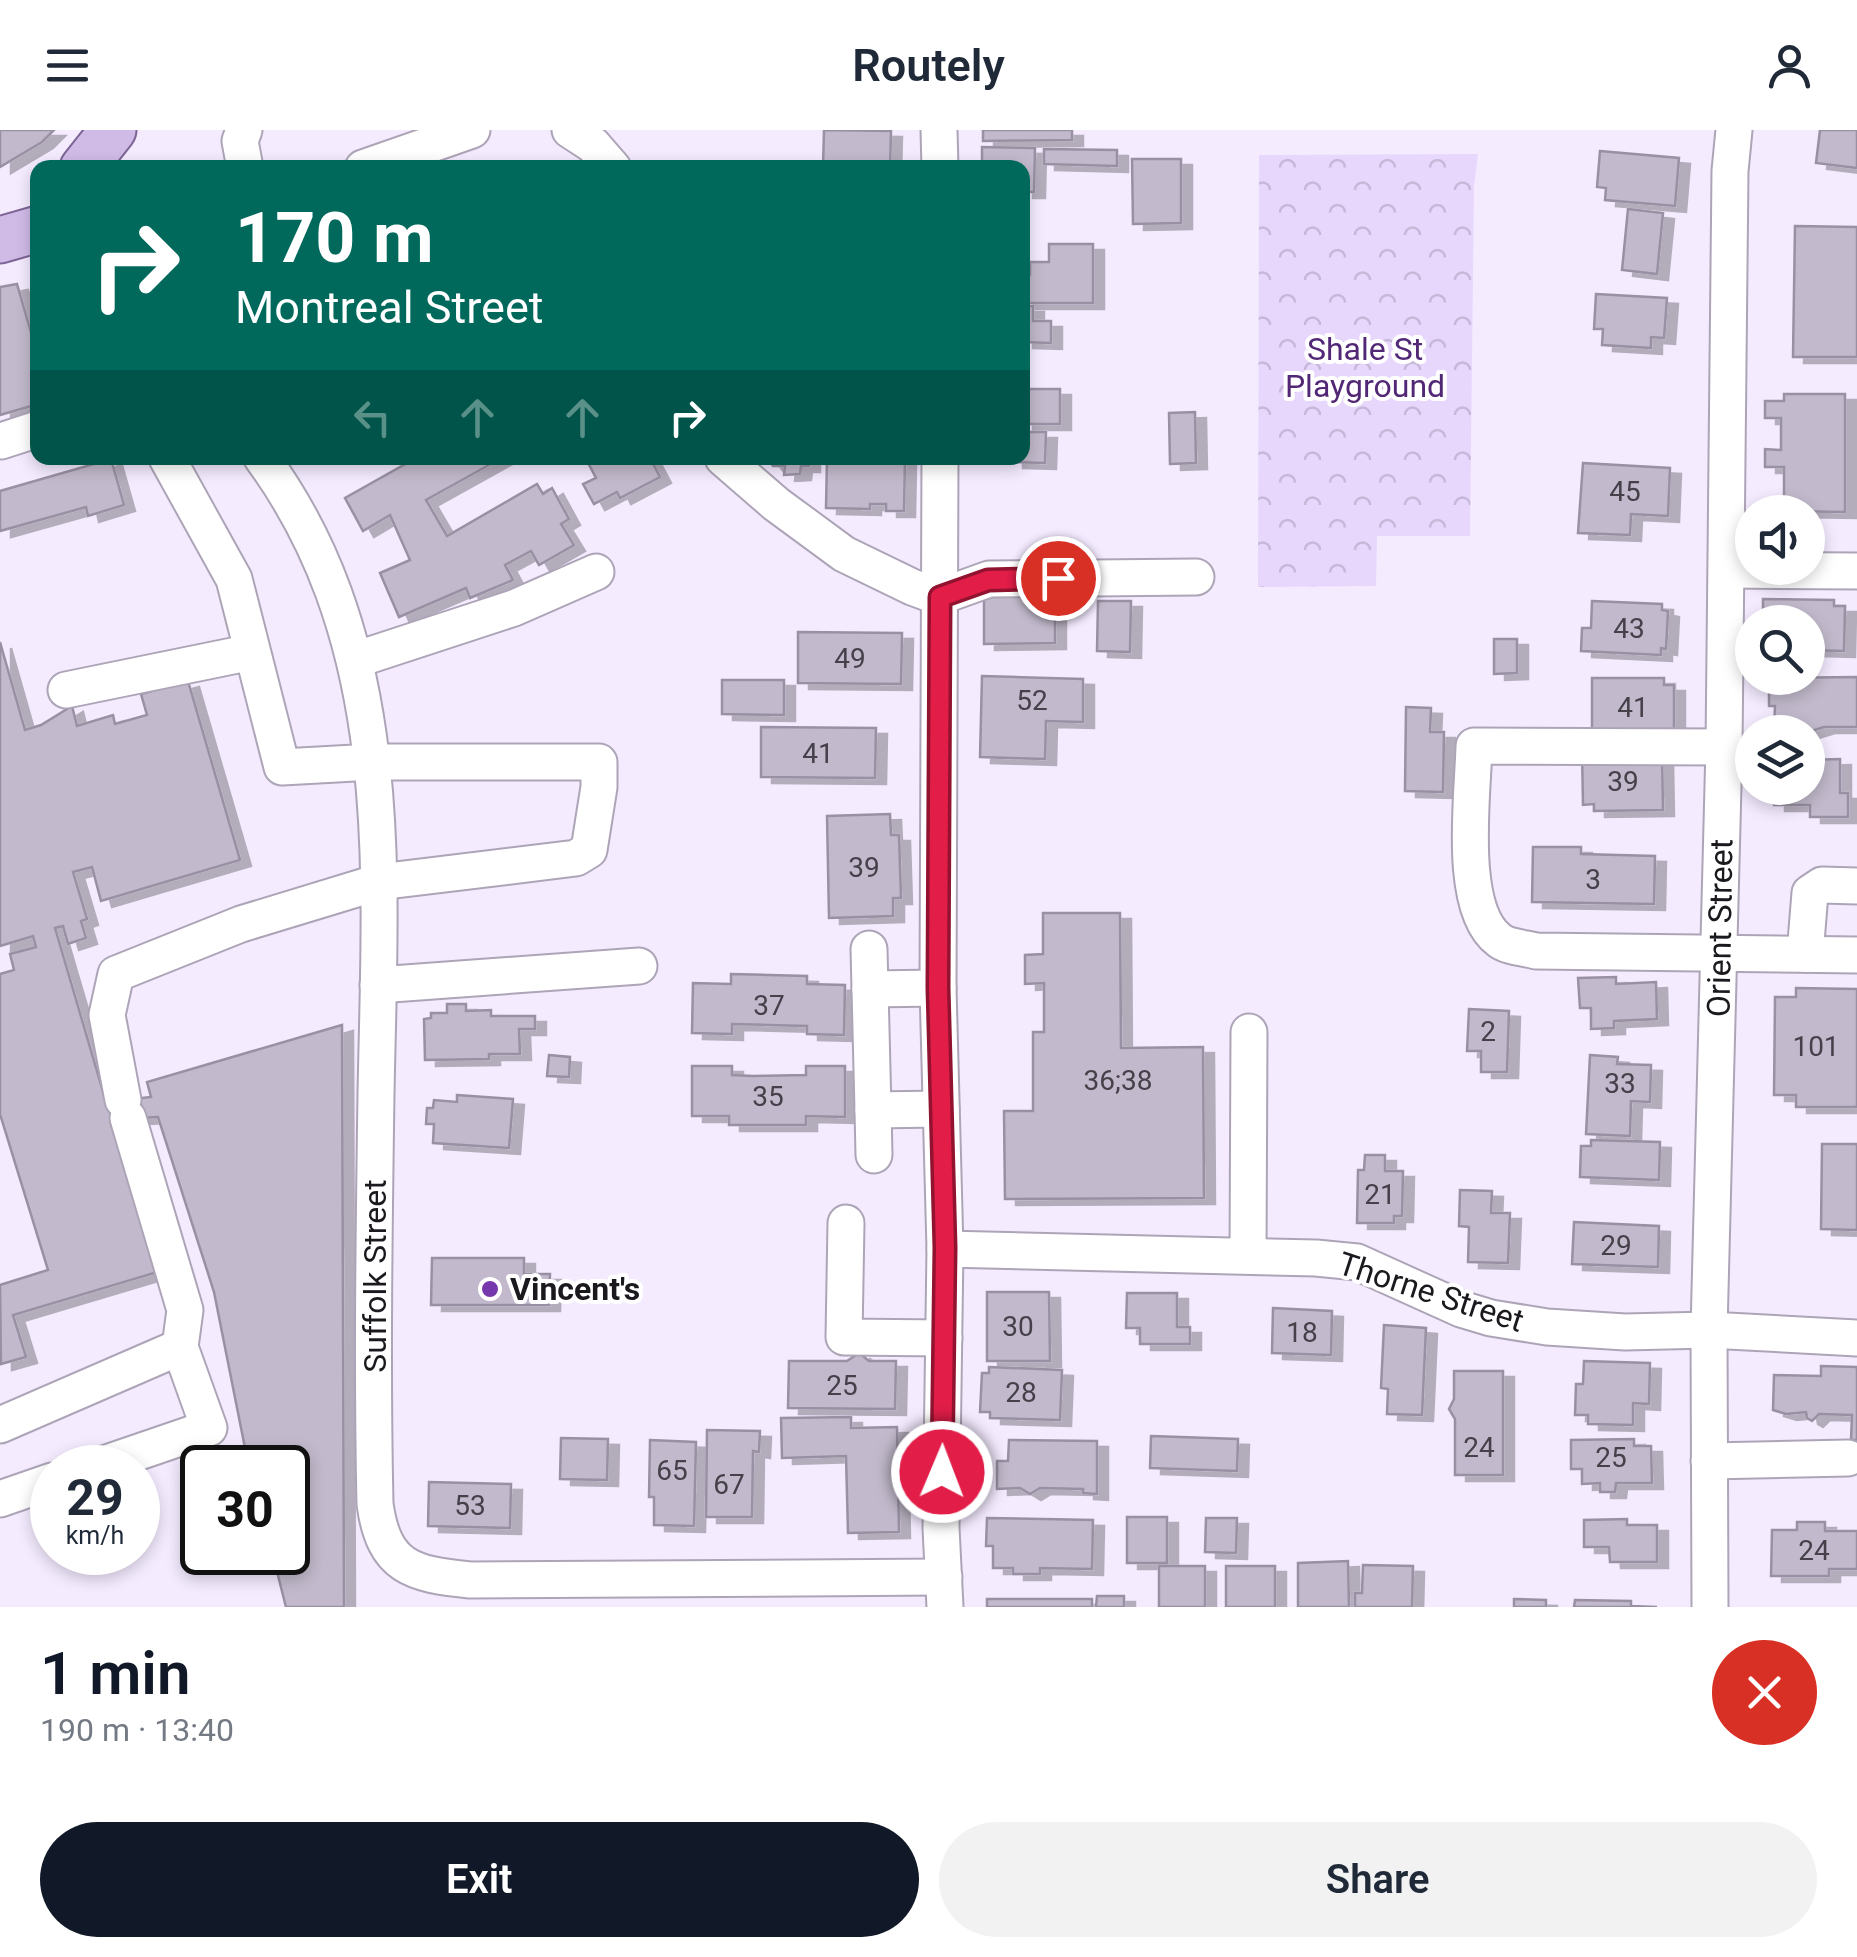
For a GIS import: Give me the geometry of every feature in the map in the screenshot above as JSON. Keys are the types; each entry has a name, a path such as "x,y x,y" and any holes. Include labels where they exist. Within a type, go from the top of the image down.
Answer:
{"main road":[{"path":"89,160 113,130"},
{"path":"0,240 30,231"}],"street":[{"path":"243,160 240,142 244,130"},
{"path":"385,160 472,130"},
{"path":"570,130 594,145 606,160"},
{"path":"939,130 940,160"},
{"name":"Orient Street","path":"1710,1607 1709,1330 1724,747 1730,171 1734,130"},
{"path":"2,441 30,432"},
{"path":"159,1445 209,1428 180,1348 185,1310 126,1109 107,1015 116,974 241,924 379,882 576,858 589,850 599,787 599,762 373,762 282,767 234,579 171,465"},
{"name":"Suffolk Street","path":"266,465 310,541 334,595 354,660 373,762 379,882 376,1504 382,1536 396,1560 409,1569 438,1577 520,1582 718,1576 944,1592"},
{"path":"731,465 844,554 940,597 988,580 1196,577"},
{"path":"940,465 938,988 945,1248 941,1528 944,1592"},
{"path":"1727,570 1857,572"},
{"path":"354,660 514,608 596,572"},
{"path":"66,690 252,652"},
{"path":"1724,747 1474,746 1472,875 1475,900 1485,925 1500,942 1536,951 1857,954"},
{"path":"1805,954 1810,893 1822,885 1857,886"},
{"path":"869,949 874,1155"},
{"path":"378,985 639,966"},
{"path":"870,989 938,988"},
{"path":"1248,1254 1249,1032"},
{"path":"873,1110 941,1109"},
{"path":"846,1223 844,1337 944,1338"},
{"name":"Thorne Street","path":"945,1248 1248,1254 1357,1262 1491,1318 1547,1328 1625,1332 1709,1330 1857,1338"},
{"path":"0,1425 180,1348"},
{"path":"1710,1461 1848,1458"},
{"path":"0,1499 30,1489"}],"green space":[{"name":"Shale St Playground","path":"1478,154 1474,187 1470,536 1377,536 1376,586 1258,587 1259,155"}],"building":[{"path":"0,130 54,130 42,142 0,167"},
{"path":"824,130 891,131 890,160 823,160"},
{"path":"983,130 1072,130 1072,140 983,141"},
{"path":"1820,130 1857,130 1857,168 1816,163"},
{"path":"982,147 1035,148 1034,192 1030,192 1030,160 982,160"},
{"path":"1044,149 1117,150 1117,166 1044,164"},
{"path":"1600,151 1679,158 1675,206 1605,200 1606,188 1597,187"},
{"path":"1132,159 1181,159 1181,223 1133,224"},
{"path":"1628,209 1663,213 1657,274 1622,270"},
{"path":"1795,226 1857,227 1857,357 1793,357"},
{"path":"1049,244 1093,244 1093,303 1030,303 1030,262 1049,262"},
{"path":"17,284 30,329 30,406 0,415 0,287"},
{"path":"1596,294 1667,298 1664,338 1651,337 1651,348 1602,345 1603,329 1594,329"},
{"path":"1030,306 1033,321 1051,321 1051,343 1030,342"},
{"path":"1030,389 1060,389 1060,424 1030,424"},
{"path":"1784,394 1845,394 1845,512 1825,512 1825,495 1784,495 1784,467 1765,467 1765,449 1781,450 1781,418 1765,418 1765,401 1784,401"},
{"path":"1195,412 1196,463 1170,464 1169,413"},
{"path":"1030,432 1046,432 1045,463 1030,463"},
{"path":"1583,463 1670,468 1668,516 1631,514 1630,535 1578,533"},
{"path":"90,465 113,465 124,505 88,516 86,507 0,531 0,491"},
{"path":"404,465 489,465 426,500 447,536 537,484 543,494 552,488 569,519 561,524 574,545 539,565 531,551 505,565 513,580 470,598 466,588 399,617 380,573 410,560 390,515 363,531 345,498"},
{"path":"589,465 654,465 660,477 620,498 617,492 594,504 583,484 596,478"},
{"path":"809,465 801,466 800,474 784,475 785,466 773,466"},
{"path":"827,465 905,465 904,511 886,511 886,504 870,504 870,509 826,508"},
{"path":"1055,595 1055,643 984,644 984,596"},
{"path":"1763,599 1834,600 1834,606 1845,606 1844,651 1825,650 1825,605 1763,605"},
{"path":"1098,601 1131,601 1130,652 1097,651"},
{"path":"1592,601 1662,604 1662,610 1668,611 1666,649 1661,648 1661,655 1581,651 1582,628 1591,628"},
{"path":"798,632 902,633 901,684 798,683"},
{"path":"1494,639 1517,639 1517,673 1494,674"},
{"path":"0,642 25,730 72,706 77,726 113,715 115,724 147,715 141,694 188,681 240,860 101,901 92,867 73,872 87,919 81,921 86,938 68,944 63,926 55,928 106,1102 151,1097 147,1082 342,1025 344,1607 286,1607 278,1575 310,1575 310,1445 244,1445 214,1292 158,1117 114,1119 161,1271 13,1315 26,1357 1,1364 0,1285 48,1270 0,1114 0,974 14,970 10,954 36,947 33,936 0,946"},
{"path":"982,676 1083,679 1083,722 1046,721 1045,759 980,757"},
{"path":"1825,677 1857,677 1857,727 1825,727 1825,715 1775,715 1769,695 1825,695"},
{"path":"1592,678 1664,678 1664,685 1674,685 1674,730 1592,729"},
{"path":"722,680 784,680 784,715 722,714"},
{"path":"1406,707 1431,708 1430,732 1444,732 1443,792 1405,791"},
{"path":"761,727 876,728 875,778 761,777"},
{"path":"1582,751 1662,756 1663,810 1594,811 1594,804 1583,805"},
{"path":"1825,759 1840,759 1840,793 1848,793 1848,817 1810,817 1810,805 1825,805"},
{"path":"890,814 891,835 899,835 901,898 893,898 893,916 829,918 827,816"},
{"path":"1533,847 1581,847 1581,854 1655,856 1654,904 1532,902"},
{"path":"1043,913 1120,913 1121,1048 1203,1047 1204,1198 1005,1199 1004,1111 1033,1111 1033,1032 1044,1032 1044,983 1025,984 1025,955 1043,954"},
{"path":"731,974 807,976 807,984 845,985 844,1035 807,1034 807,1026 732,1024 732,1034 692,1033 693,983 731,984"},
{"path":"1616,977 1616,984 1656,982 1657,1019 1614,1021 1614,1028 1591,1029 1591,1008 1580,1008 1578,978"},
{"path":"1796,988 1857,989 1857,1107 1796,1107 1796,1095 1774,1095 1775,997 1796,997"},
{"path":"447,1004 466,1004 466,1011 491,1010 491,1016 535,1016 535,1029 519,1029 520,1054 489,1054 489,1059 425,1060 424,1019 431,1018 431,1013 447,1013"},
{"path":"1469,1009 1509,1011 1507,1072 1481,1072 1481,1051 1467,1051"},
{"path":"549,1055 570,1057 569,1077 547,1076"},
{"path":"1590,1055 1618,1057 1617,1064 1651,1065 1650,1102 1631,1101 1630,1136 1586,1134"},
{"path":"692,1066 732,1066 732,1075 753,1076 806,1075 806,1066 845,1066 845,1117 806,1116 806,1125 729,1125 729,1116 692,1116"},
{"path":"457,1095 513,1099 509,1148 433,1143 434,1124 426,1124 427,1108 433,1108 434,1100 457,1102"},
{"path":"1591,1140 1660,1142 1659,1180 1580,1177 1581,1146 1591,1146"},
{"path":"1822,1144 1857,1144 1857,1230 1821,1229"},
{"path":"1365,1155 1385,1155 1385,1171 1403,1171 1402,1216 1394,1216 1394,1223 1357,1223 1358,1170 1364,1170"},
{"path":"1460,1190 1492,1191 1491,1213 1510,1213 1508,1263 1468,1262 1469,1227 1459,1226"},
{"path":"1574,1222 1659,1226 1658,1267 1572,1264"},
{"name":"Vincent's","path":"432,1258 524,1258 524,1274 550,1274 549,1305 431,1305"},
{"path":"987,1292 1049,1292 1050,1361 987,1361"},
{"path":"1127,1293 1177,1293 1177,1327 1190,1327 1190,1344 1140,1344 1140,1328 1126,1328"},
{"path":"1273,1308 1332,1311 1331,1355 1272,1353"},
{"path":"1384,1325 1426,1328 1422,1415 1387,1414 1388,1389 1381,1388"},
{"path":"859,1353 869,1361 896,1361 895,1409 788,1408 789,1361 847,1361"},
{"path":"1584,1361 1650,1363 1649,1404 1633,1403 1633,1425 1588,1424 1588,1415 1575,1415 1576,1384 1583,1384"},
{"path":"1821,1366 1857,1367 1857,1440 1851,1440 1852,1415 1819,1414 1812,1421 1806,1412 1786,1414 1773,1410 1774,1375 1821,1376"},
{"path":"989,1367 1062,1370 1060,1420 990,1418 990,1412 980,1412 982,1373 989,1373"},
{"path":"1454,1371 1503,1371 1503,1475 1455,1475 1455,1419 1449,1409 1454,1399"},
{"path":"851,1417 851,1428 897,1427 899,1532 848,1533 846,1456 782,1458 781,1418"},
{"path":"707,1430 760,1431 759,1452 753,1451 752,1517 706,1517"},
{"path":"1151,1436 1238,1439 1237,1471 1150,1468"},
{"path":"561,1438 608,1439 607,1480 560,1479"},
{"path":"1634,1439 1634,1446 1651,1446 1652,1483 1616,1483 1615,1492 1600,1492 1600,1483 1582,1484 1582,1469 1571,1469 1571,1440"},
{"path":"650,1440 696,1442 694,1526 654,1525 654,1497 649,1497"},
{"path":"1009,1440 1097,1441 1097,1494 1083,1493 1083,1489 1040,1488 1030,1494 1020,1488 997,1489 997,1461 1008,1461"},
{"path":"429,1482 511,1484 510,1528 428,1526"},
{"path":"1127,1517 1167,1517 1167,1563 1127,1563"},
{"path":"987,1518 1093,1520 1092,1569 1040,1568 1040,1574 1013,1574 1013,1568 993,1568 993,1546 986,1546"},
{"path":"1206,1518 1237,1518 1236,1553 1205,1552"},
{"path":"1627,1519 1627,1525 1657,1525 1657,1562 1610,1562 1609,1547 1584,1547 1584,1520"},
{"path":"1797,1522 1825,1522 1825,1531 1857,1531 1857,1569 1829,1569 1829,1576 1771,1576 1772,1530 1797,1530"},
{"path":"1348,1561 1349,1607 1298,1607 1298,1563"},
{"path":"1363,1565 1413,1566 1412,1607 1355,1607 1355,1593 1362,1593"},
{"path":"1159,1566 1205,1566 1205,1607 1159,1607"},
{"path":"1226,1566 1275,1566 1275,1607 1226,1607"},
{"path":"1097,1596 1124,1596 1124,1607 1096,1607"},
{"path":"987,1599 1092,1599 1092,1607 987,1607"},
{"path":"1514,1599 1546,1600 1546,1607 1514,1607"},
{"path":"1575,1600 1631,1601 1631,1606 1657,1607 1574,1607"}],"place":[{"name":"Vincent's","path":"490,1289"}],"route":[{"path":"942,1472 945,1248 938,988 940,597 988,580 1058,578"}]}
